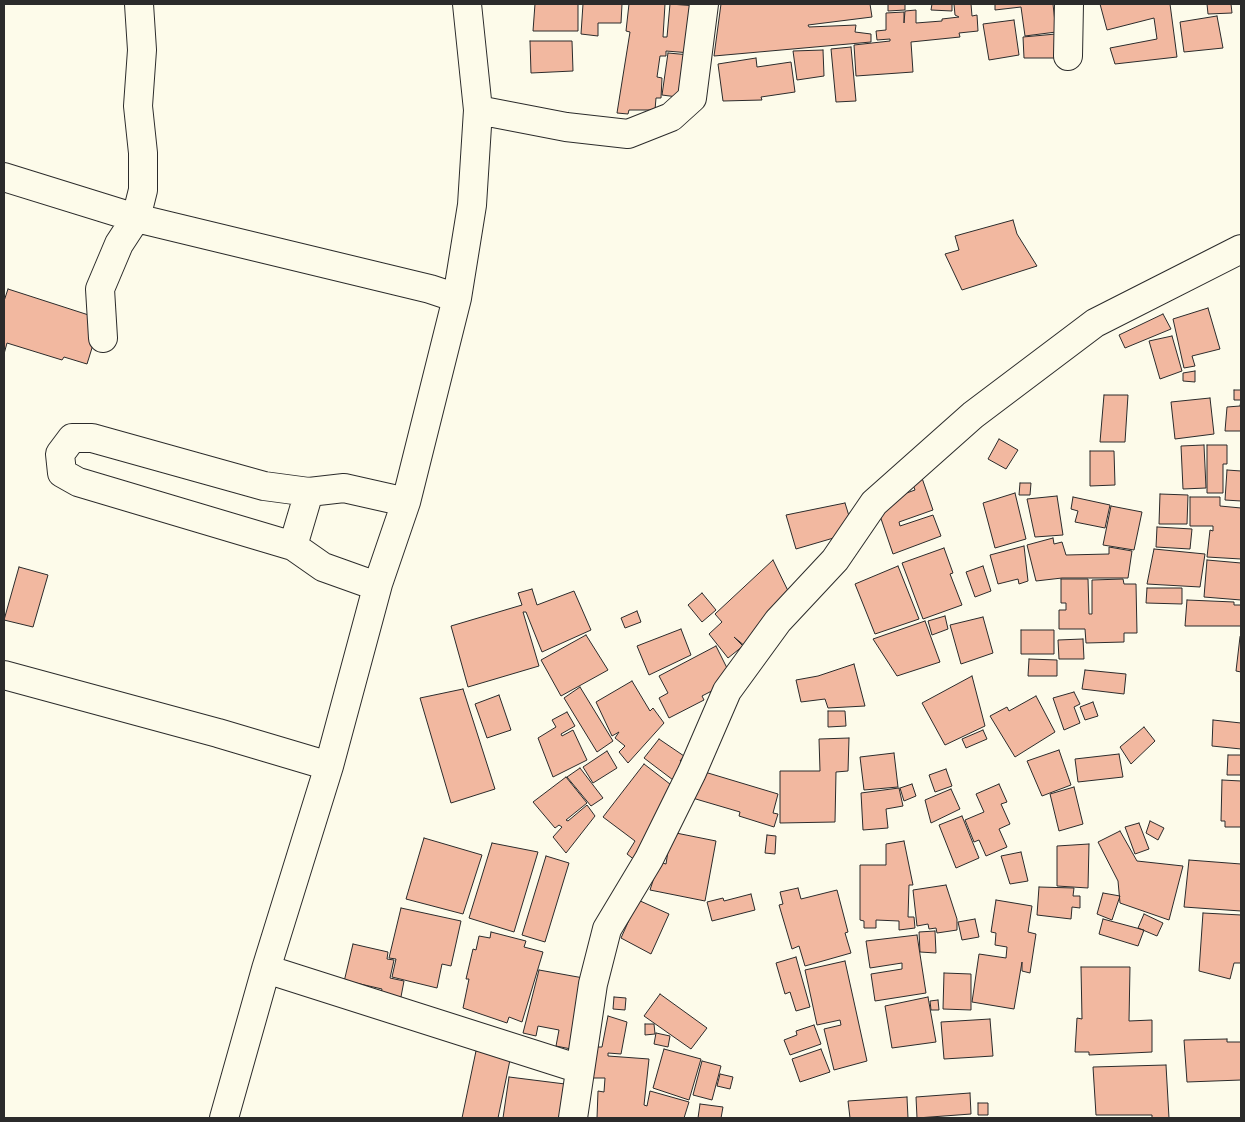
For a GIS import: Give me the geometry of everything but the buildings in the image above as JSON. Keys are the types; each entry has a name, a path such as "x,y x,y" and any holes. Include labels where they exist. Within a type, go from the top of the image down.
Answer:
{"street":[{"path":"103,338 100,289 119,244 136,218 143,190 143,153 138,106 142,50 139,4"},
{"path":"224,1118 266,969 329,766 378,584 406,502 457,298 472,205 478,110 467,4"},
{"path":"478,110 566,128 628,134 671,117 692,98 704,4"},
{"path":"1068,56 1069,4"},
{"path":"4,177 136,218 430,289 457,298"},
{"path":"573,1118 593,984 607,929 648,859 692,772 727,692 778,621 835,560 874,503 973,415 1095,324 1241,249"},
{"path":"378,584 365,582 323,566 293,546 78,482 62,473 60,454 72,438 92,438 264,486 309,492 344,488 406,502"},
{"path":"293,546 309,492"},
{"path":"4,675 218,733 329,766"},
{"path":"266,969 580,1069"}]}
